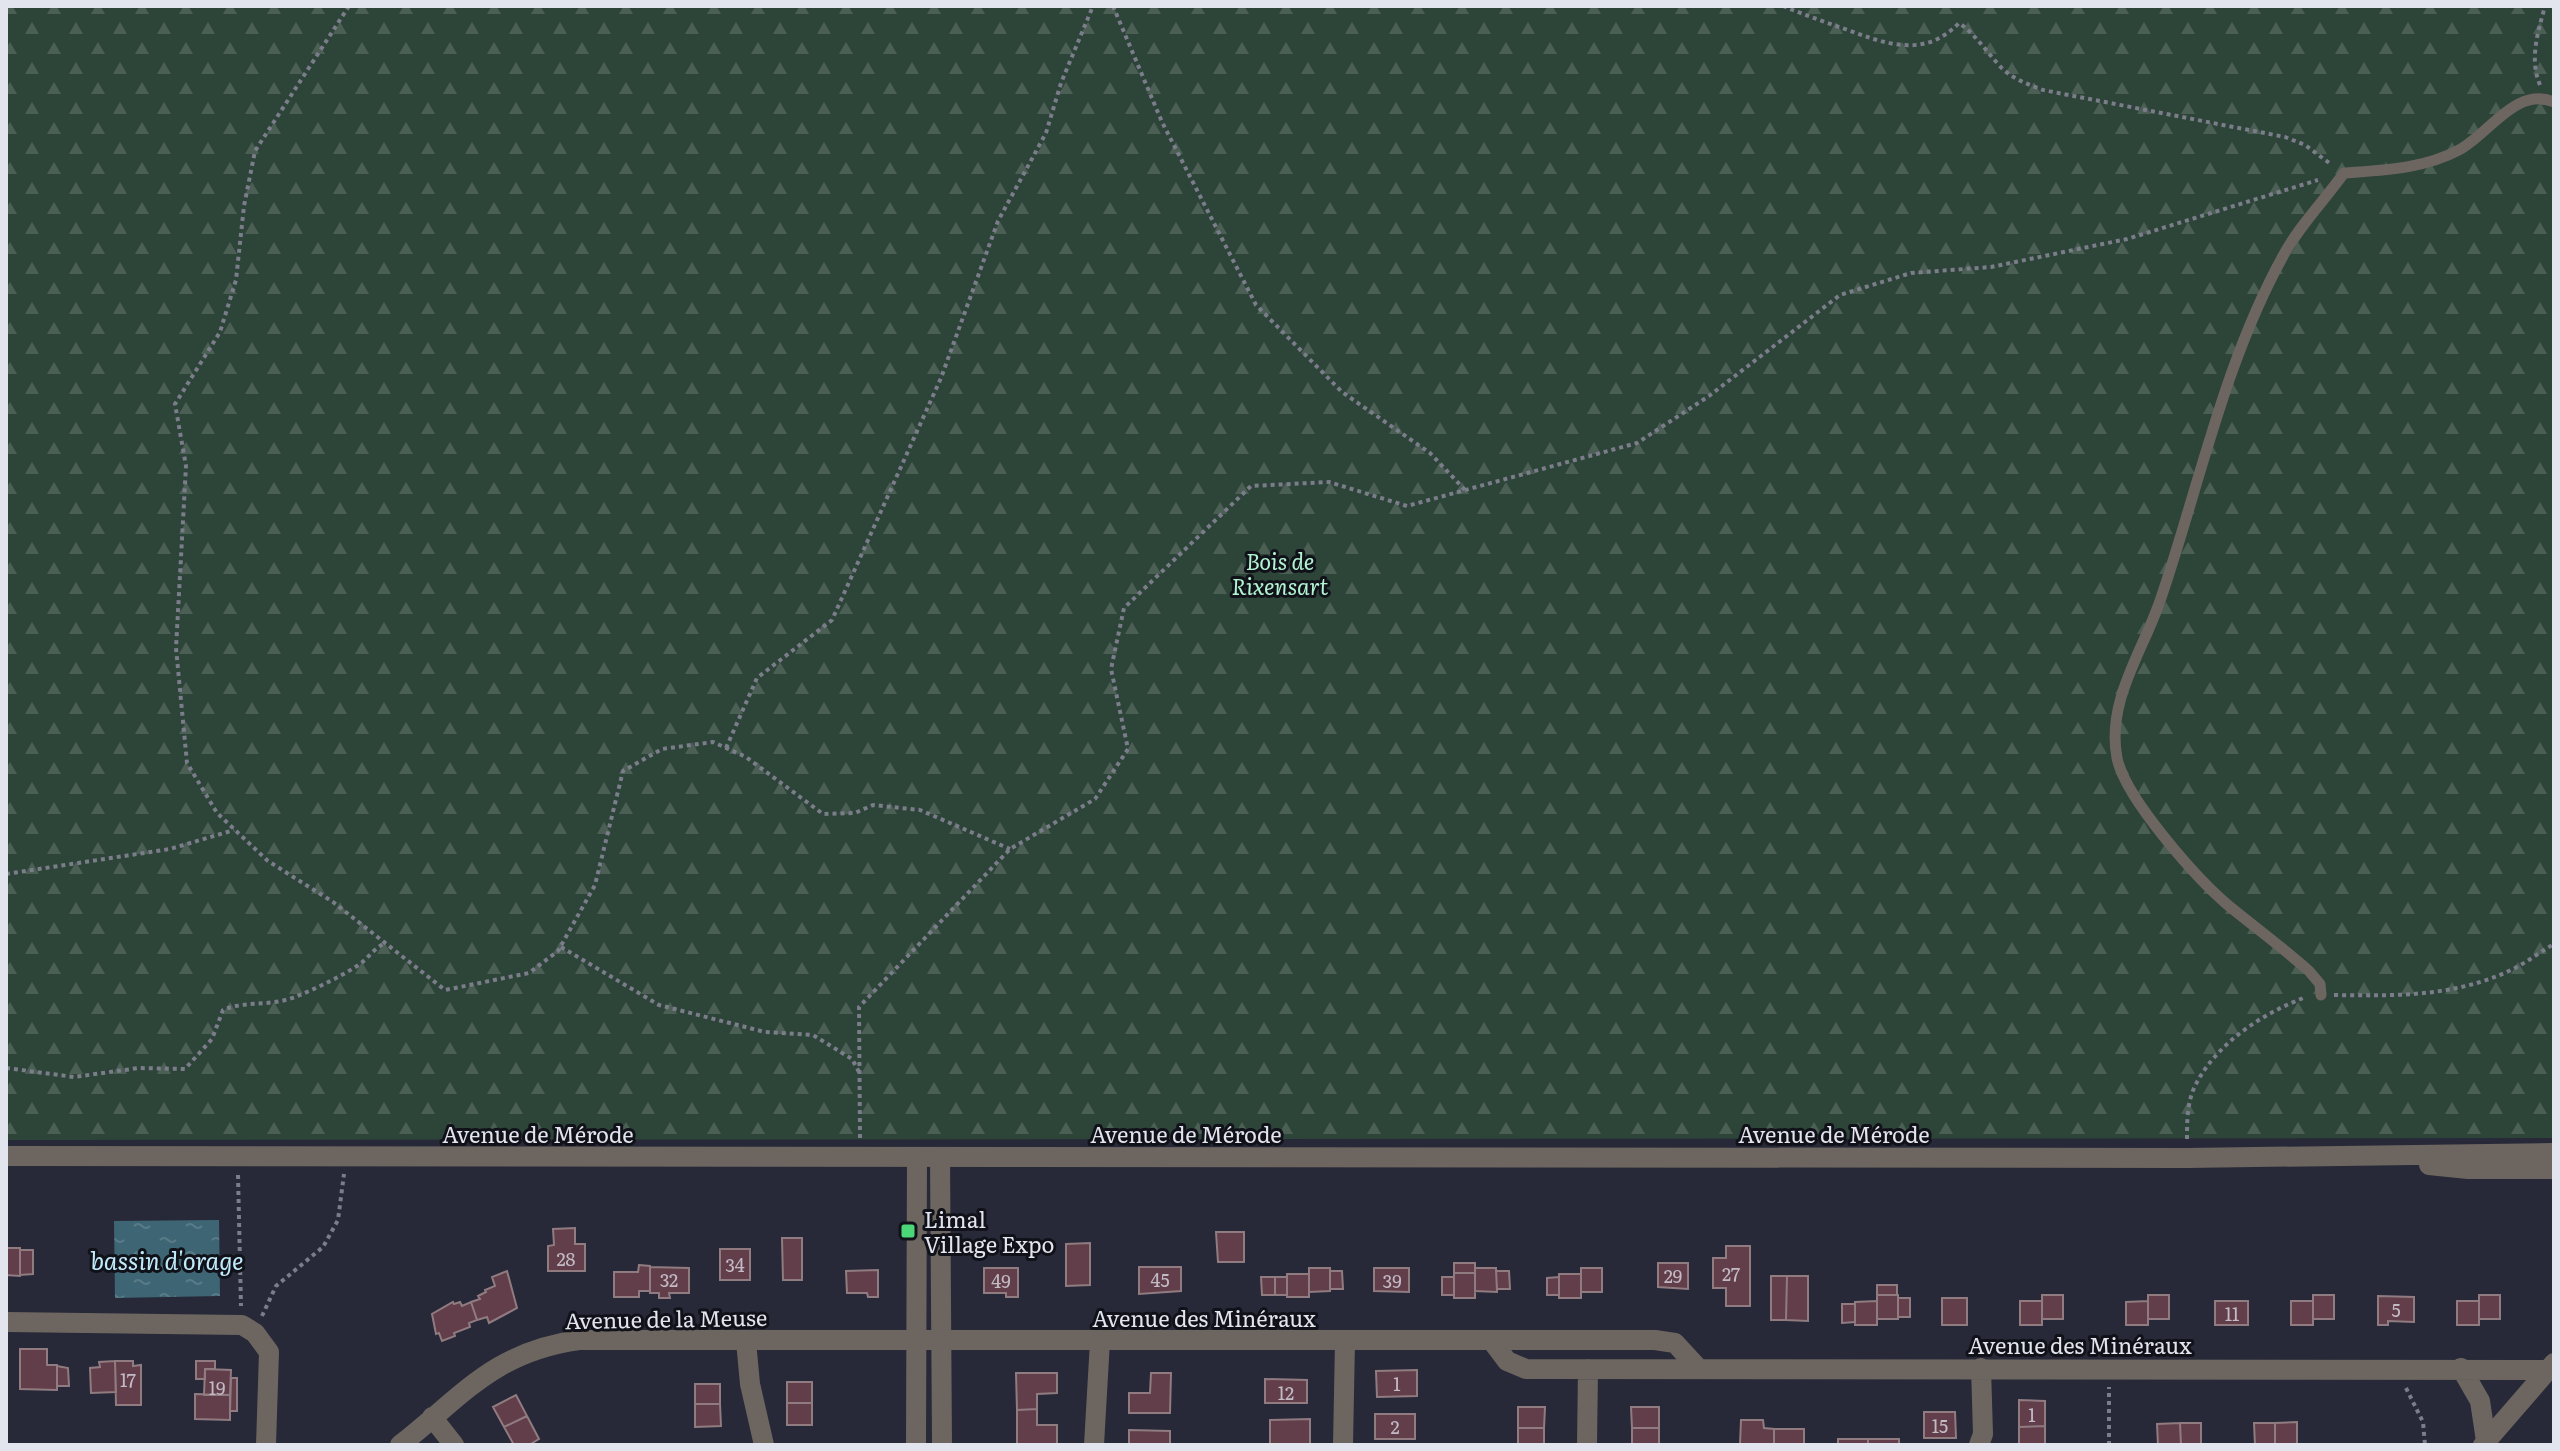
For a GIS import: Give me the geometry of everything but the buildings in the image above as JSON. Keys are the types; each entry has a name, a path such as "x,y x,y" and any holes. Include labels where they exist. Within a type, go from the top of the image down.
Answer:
{"street":[{"name":"Avenue de Mérode","path":"6,1156 2187,1158 2554,1153"},
{"path":"916,1445 917,1157"},
{"path":"940,1157 942,1445"},
{"name":"Avenue de Mérode","path":"2366,1157 2468,1169 2554,1169"},
{"path":"6,1322 248,1329 269,1352 266,1445"},
{"name":"Avenue de la Meuse","path":"400,1445 469,1385 501,1364 548,1345 600,1339 917,1340"},
{"name":"Avenue des Minéraux","path":"917,1340 1667,1340 1675,1343 1699,1369"},
{"path":"746,1341 750,1384 764,1445"},
{"path":"1094,1445 1100,1341"},
{"path":"1343,1445 1345,1341"},
{"name":"Avenue des Minéraux","path":"1492,1341 1507,1361 1526,1369 2551,1366"},
{"path":"2484,1443 2551,1366"},
{"path":"1979,1445 1983,1434 1981,1368"},
{"path":"2461,1368 2480,1401 2484,1443"},
{"path":"1587,1445 1588,1369"},
{"path":"432,1417 454,1445"}],"lane":[{"path":"2321,995 2320,984 2309,971 2227,904 2154,824 2129,791 2117,759 2115,730 2121,691 2153,623 2240,347 2299,229 2344,173 2401,169 2433,161 2462,148 2510,109 2532,98 2550,100"}],"path":[{"path":"349,6 255,151 244,206 236,280 220,332 175,404 186,466 176,648 187,763 217,813 268,861 333,902 445,990 529,973 561,946 595,885 623,771 662,749 713,742 746,757 823,814 855,813 873,805 920,810 1010,849"},
{"path":"726,748 757,678 832,620 941,378 998,221 1046,133 1061,83 1093,6"},
{"path":"1113,6 1162,122 1256,305 1342,392 1430,453 1465,490"},
{"path":"1783,6 1891,46 1930,43 1949,34 1959,23 1974,34 2000,67 2022,83 2043,90 2285,137 2305,145 2344,173"},
{"path":"2545,6 2536,38 2534,71 2550,100"},
{"path":"860,1157 859,1007 1010,849 1095,799 1128,749 1111,669 1124,608 1251,486 1329,482 1407,506 1637,443 1709,396 1840,295 1911,273 1991,267 2127,239 2344,173"},
{"path":"6,874 170,849 234,830"},
{"path":"6,1068 74,1077 139,1068 185,1069 212,1039 223,1010 239,1003 278,1003 298,996 360,965 372,949 385,943"},
{"path":"2187,1158 2187,1114 2195,1086 2210,1063 2262,1017 2288,1004 2321,995 2420,995 2466,987 2512,969 2554,944"},
{"path":"561,946 659,1005 765,1032 813,1035 852,1059 860,1074"},
{"path":"238,1157 248,1329"},
{"path":"248,1329 276,1286 323,1247 338,1220 345,1157"},
{"path":"2109,1368 2109,1445"},
{"path":"2396,1368 2423,1422 2425,1445"}],"green space":[{"name":"Bois de Rixensart","path":"6,6 2554,6 2554,1138 6,1140"}],"water":[{"name":"bassin d'orage","path":"219,1220 220,1296 115,1298 114,1221"}],"place":[{"name":"Limal Village Expo","path":"908,1231"}]}
